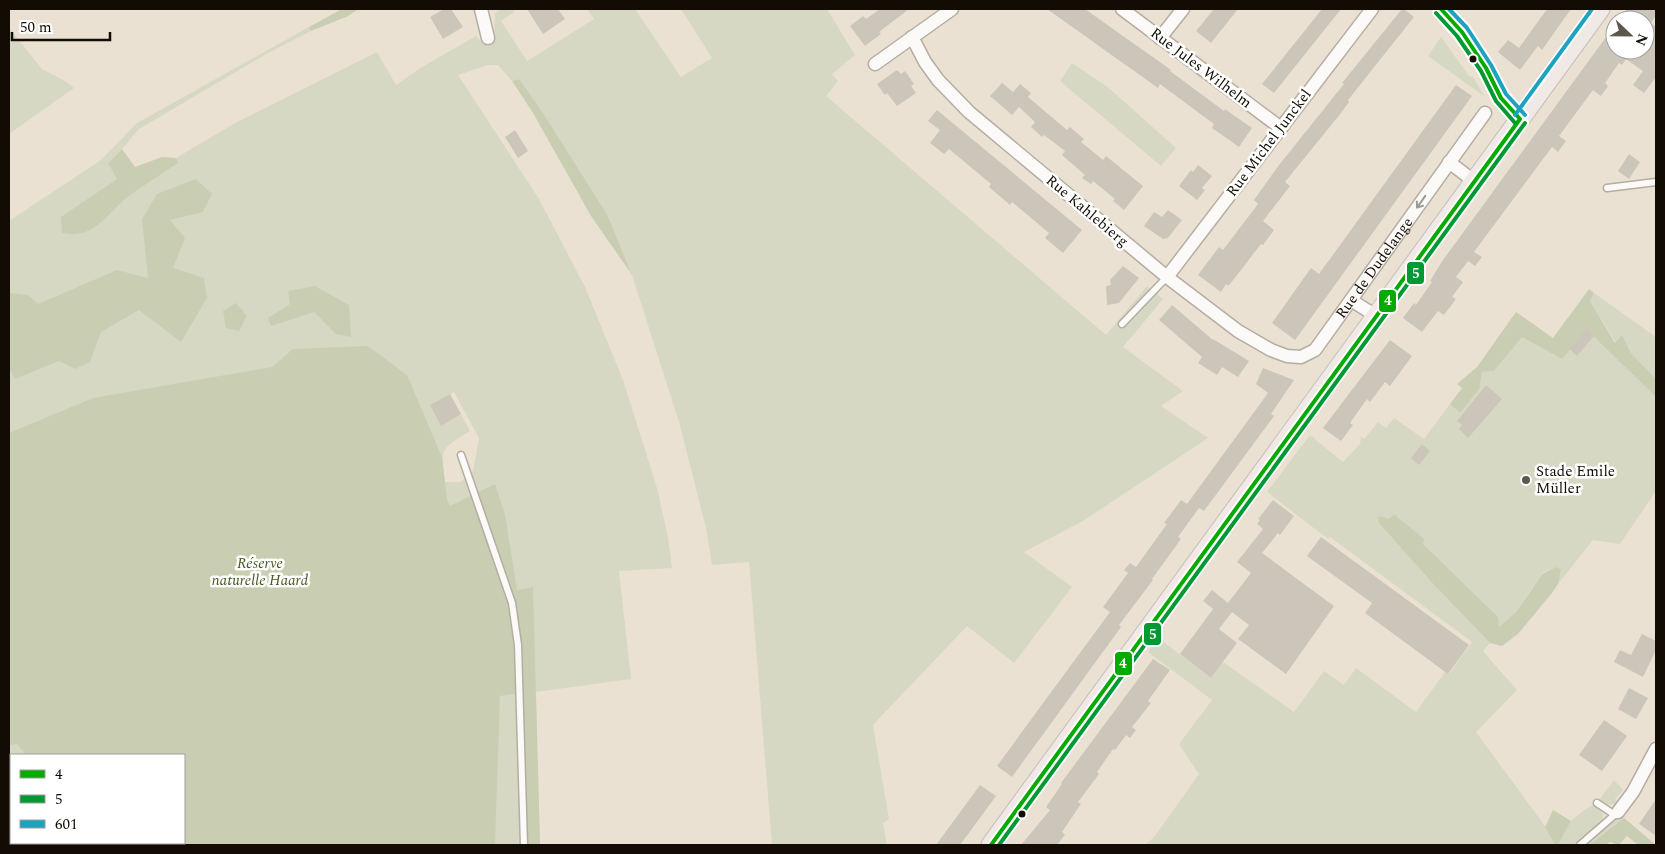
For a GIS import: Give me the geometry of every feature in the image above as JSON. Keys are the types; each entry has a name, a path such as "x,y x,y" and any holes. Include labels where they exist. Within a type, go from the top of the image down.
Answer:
{"main road":[{"name":"Rue de Dudelange","path":"991,845 1600,9"}],"street":[{"path":"481,9 488,38"},
{"path":"875,64 952,9"},
{"name":"Rue Jules Wilhelm","path":"1122,9 1281,128"},
{"path":"1160,38 1183,9"},
{"name":"Rue Michel Junckel","path":"1167,277 1372,9"},
{"path":"1441,9 1462,32 1486,68 1501,98 1520,119"},
{"name":"Rue Kahlebierg","path":"912,37 925,62 938,80 969,112 1167,277 1238,331 1271,350 1287,356"},
{"name":"Rue de Dudelange","path":"1287,356 1301,357 1315,350 1485,113"},
{"path":"1449,162 1475,182"},
{"path":"1352,300 1376,316"},
{"path":"1616,814 1632,792 1656,749"}],"lane":[{"path":"1607,188 1656,182"},
{"path":"1122,324 1167,277"},
{"path":"461,455 512,603 518,645 524,845"},
{"path":"1580,845 1616,814 1597,803"}],"green space":[{"path":"342,9 359,9 346,17 311,31 309,27"},
{"path":"501,9 512,9 514,12 501,21 527,61 594,19 587,9 635,9 681,77 712,58 681,9 827,9 855,55 832,74 838,81 826,96 1106,335 1147,286 1163,299 1123,347 1183,391 1161,406 1208,438 1083,521 1024,552 1072,587 1014,663 967,626 873,725 889,819 883,823 887,845 772,845 749,562 712,565 706,528 679,422 632,275 608,216 519,79 512,81 498,65 488,65 458,75 539,199 585,287 623,380 657,488 668,537 672,568 619,571 631,679 536,692 540,845 9,845 9,221 101,160 137,123 309,27 311,31 268,53 139,129 108,163 118,179 178,163 176,158 235,123 377,52 396,85 422,67 476,36 485,45 494,39 495,13","holes":["454,392 479,438 473,471 461,482 445,482 443,455 448,446 470,431 461,414 441,425 430,405"]},
{"path":"9,28 42,69 74,88 9,134"},
{"path":"1441,37 1469,76 1473,77 1485,97 1428,56"},
{"path":"1072,63 1109,88 1176,148 1161,166 1060,81"},
{"path":"519,79 543,113 608,216 632,275 591,216 533,113 512,81"},
{"path":"122,149 135,167 162,157 176,158 178,163 129,196 100,224 92,229 84,233 62,233 61,217 117,179 108,163"},
{"path":"196,179 212,194 203,212 170,220 185,238 173,268 204,278 207,298 181,342 139,310 101,332 90,362 75,369 59,361 15,379 9,368 9,293 28,295 38,304 117,270 148,278 142,219 157,194"},
{"path":"315,286 349,305 351,337 336,334 314,312 271,326 268,318 290,304 288,291"},
{"path":"1589,289 1594,293 1590,301 1615,343 1622,335 1631,353 1656,379 1656,397 1587,330 1562,359 1522,337 1494,371 1482,372 1479,389 1460,413 1450,404 1462,388 1457,384 1477,367 1516,312 1553,338"},
{"path":"1594,293 1656,337 1656,379 1631,353 1622,336 1616,343 1590,301"},
{"path":"236,303 247,316 239,331 226,328 223,311"},
{"path":"1587,329 1656,397 1656,491 1620,544 1593,540 1558,584 1560,569 1556,567 1542,573 1517,611 1499,627 1389,519 1379,517 1378,522 1435,586 1490,643 1483,651 1517,690 1476,732 1545,826 1555,845 1145,845 1155,836 1199,774 1179,744 1212,700 1148,652 1158,638 1211,678 1223,662 1294,712 1324,671 1344,685 1356,668 1416,712 1445,672 1449,674 1472,642 1330,537 1328,539 1267,492 1310,435 1343,462 1360,444 1361,436 1364,439 1378,422 1386,428 1394,418 1424,439 1450,404 1460,413 1482,372 1494,371 1522,336 1562,358"},
{"name":"Réserve naturelle Haard","path":"368,346 407,375 442,457 447,499 450,506 495,484 505,515 517,590 533,587 540,845 524,845 519,693 500,696 495,845 139,845 185,844 185,754 25,754 17,744 9,745 9,433 93,398 272,367 293,349"},
{"path":"1394,514 1424,539 1423,544 1498,617 1499,627 1517,611 1542,574 1556,567 1561,569 1558,584 1518,634 1502,646 1490,643 1435,586 1378,522 1379,516 1389,519"},
{"path":"1614,780 1623,790 1615,799 1619,802 1605,805 1601,809 1603,816 1599,828 1618,812 1624,818 1589,845 1558,845 1571,821 1584,810 1597,803"},
{"path":"1553,810 1571,821 1558,845 1555,845 1545,827"},
{"path":"1624,818 1656,845 1638,845 1627,836 1619,845 1610,842 1606,845 1589,845"}],"building":[{"path":"444,9 451,9 463,27 443,39 430,17"},
{"path":"527,9 558,9 565,19 543,34"},
{"path":"880,9 909,9 879,32 881,34 865,46 850,26 863,16 866,19"},
{"path":"1047,9 1085,9 1171,70 1224,111 1225,109 1252,128 1239,147 1212,128 1214,124 1160,84 1158,88"},
{"path":"1214,9 1238,9 1211,43 1196,31"},
{"path":"1322,9 1341,9 1274,93 1262,84"},
{"path":"1402,9 1414,17 1348,100 1349,102 1341,113 1285,182 1290,186 1263,221 1274,230 1221,292 1198,275 1219,247 1223,250 1258,204 1254,200 1279,165"},
{"path":"1547,9 1571,9 1542,50 1538,46 1520,70 1498,52 1508,40 1519,48"},
{"path":"1656,9 1656,15 1655,17 1655,10 1626,10"},
{"path":"1655,26 1656,77 1644,93 1633,85 1643,71 1627,60 1655,60"},
{"path":"1605,39 1605,60 1625,60 1622,65 1619,63 1605,83 1608,86 1601,96 1593,90 1559,136 1566,141 1558,152 1552,147 1474,252 1482,257 1475,266 1468,261 1456,277 1463,282 1452,297 1456,299 1444,315 1438,311 1422,332 1403,318 1414,303 1416,305 1432,282 1430,281 1443,260"},
{"path":"897,70 901,74 905,71 914,84 911,86 916,93 897,106 877,84"},
{"path":"1002,83 1013,92 1020,84 1031,93 1028,97 1067,130 1070,127 1084,139 1081,142 1103,160 1106,156 1143,186 1124,210 1113,201 1115,199 1093,181 1091,184 1082,178 1085,175 1062,155 1065,151 1044,135 1042,137 1031,127 1035,122 1019,107 1012,115 990,96"},
{"path":"1456,85 1472,96 1295,340 1272,323 1311,268 1319,274"},
{"path":"937,110 1082,230 1063,253 1045,238 1049,233 1012,202 1010,205 989,187 991,184 949,149 944,154 930,143 940,130 928,121"},
{"path":"515,130 528,151 518,158 505,137"},
{"path":"1629,154 1640,162 1629,179 1618,171"},
{"path":"1198,165 1212,176 1202,188 1205,190 1197,200 1179,186 1191,170 1193,172"},
{"path":"1168,210 1182,220 1168,238 1163,239 1144,226 1154,212 1162,217"},
{"path":"1123,266 1139,278 1119,303 1107,305 1106,286 1111,285 1110,280"},
{"path":"1172,305 1213,340 1249,361 1238,377 1222,367 1217,375 1198,363 1202,357 1159,320"},
{"path":"1587,329 1594,336 1577,356 1569,349"},
{"path":"1390,340 1412,356 1390,386 1385,382 1370,402 1367,399 1350,423 1353,425 1341,441 1323,428"},
{"path":"1263,368 1294,380 1271,414 1274,416 1204,511 1199,508 1178,537 1181,539 1153,580 1119,625 1121,627 1012,777 997,766 1110,612 1103,607 1128,573 1124,570 1130,563 1136,567 1167,524 1164,523 1181,500 1187,504 1268,393 1256,384"},
{"path":"1486,385 1502,399 1468,438 1459,429 1462,425 1457,421"},
{"path":"450,394 461,414 441,426 430,405"},
{"path":"1422,444 1430,451 1419,465 1411,458"},
{"path":"1273,500 1294,516 1280,535 1278,533 1262,553 1334,606 1286,674 1238,639 1249,625 1232,612 1219,629 1237,643 1211,678 1180,654 1213,609 1203,601 1212,590 1228,603 1251,573 1237,562 1263,529 1257,524 1260,520 1258,519"},
{"path":"1321,537 1469,645 1448,674 1365,613 1372,603 1307,556"},
{"path":"1642,634 1656,641 1656,650 1643,677 1614,662 1620,650 1631,655"},
{"path":"1153,659 1170,670 1148,701 1151,703 1132,727 1136,730 1130,738 1126,735 1115,750 1113,749 1097,772 1099,774 1078,802 1081,804 1062,832 1065,835 1057,845 1021,845 1050,810 1046,807 1061,783"},
{"path":"1629,688 1648,698 1636,719 1618,709"},
{"path":"1604,720 1627,736 1602,771 1579,755"},
{"path":"980,785 996,796 960,845 936,845"},
{"path":"1656,799 1656,836 1639,824"}],"transit line":[{"name":"4","path":"1441,9 1462,32 1486,68 1501,98 1520,119"},
{"name":"601","path":"1449,9 1467,28 1491,65 1506,94 1525,115"},
{"name":"601","path":"1515,115 1592,9"},
{"name":"5","path":"1436,13 1457,36 1481,71 1496,101 1515,123"},
{"name":"4","path":"991,845 1520,119"},
{"name":"5","path":"999,845 1525,123"}],"place":[{"name":"Stade Emile Müller","path":"1526,480"}]}
